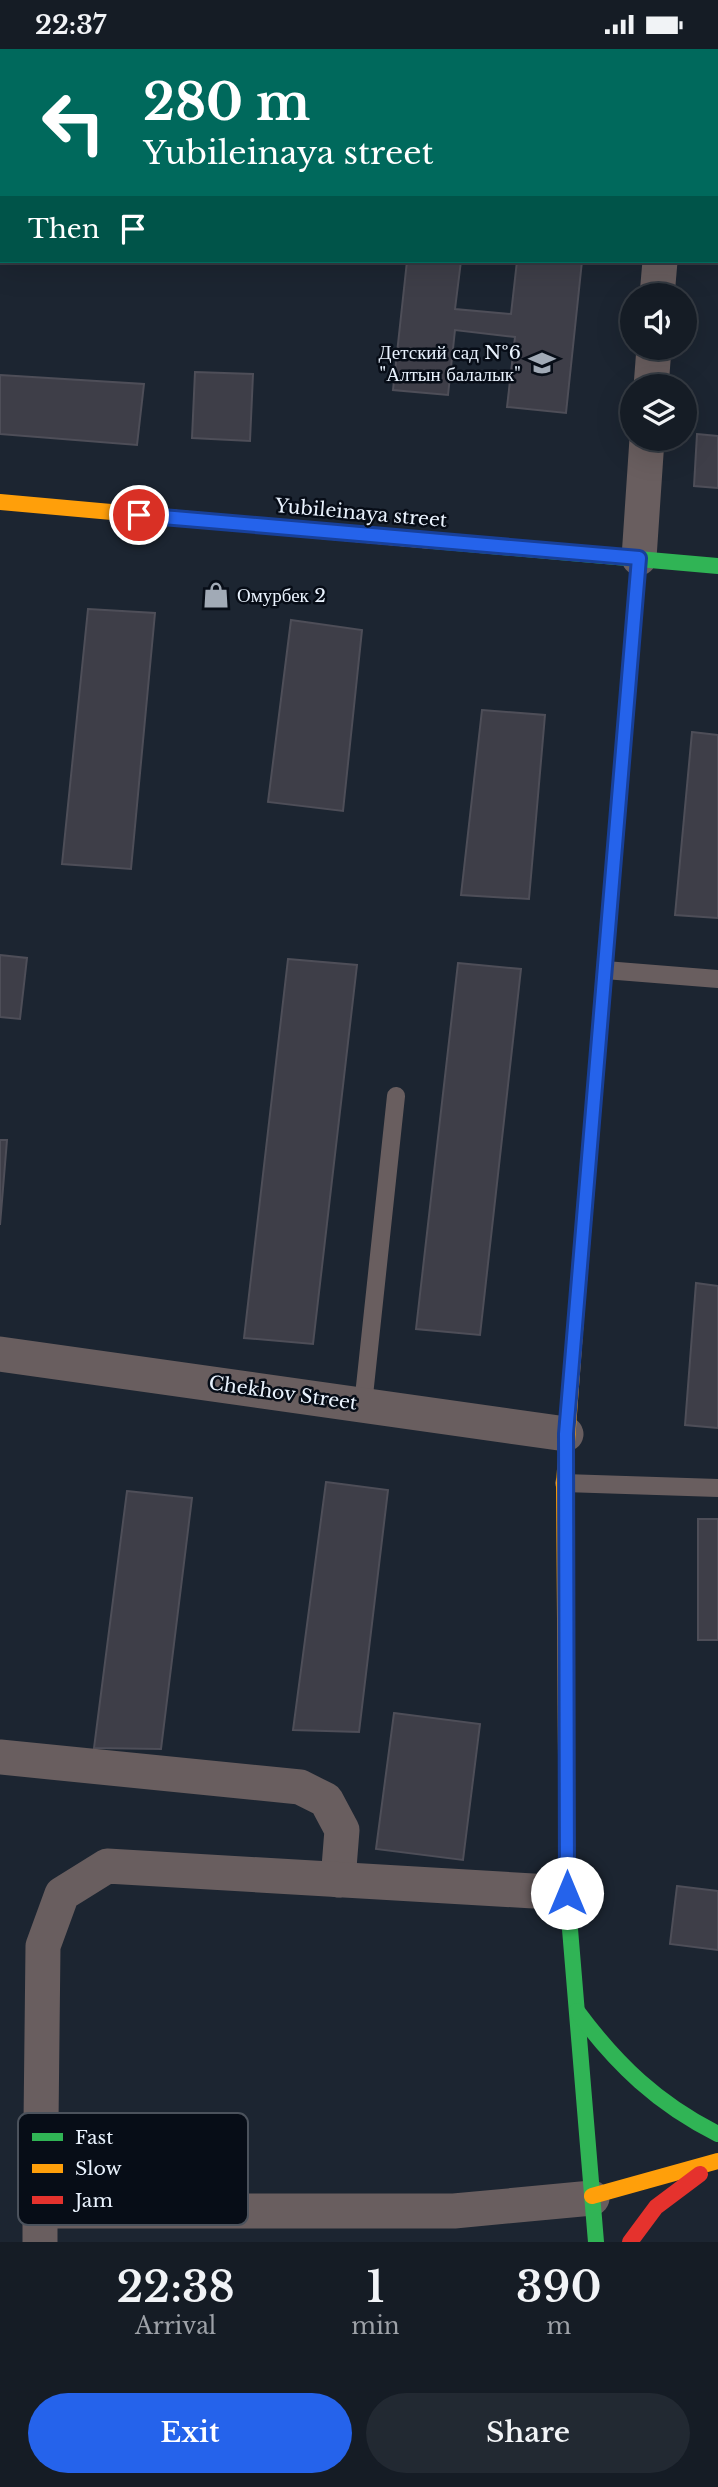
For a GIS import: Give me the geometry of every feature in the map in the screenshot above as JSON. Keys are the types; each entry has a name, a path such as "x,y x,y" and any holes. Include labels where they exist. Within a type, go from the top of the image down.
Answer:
{"main road":[{"name":"Yubileinaya street","path":"0,502 718,566"},
{"path":"596,2242 567,1893 566,1434 639,558"},
{"path":"577,2011 611,2059 649,2095 718,2134"},
{"path":"592,2197 718,2161"},
{"path":"630,2242 656,2207 696,2175 718,2166"}],"street":[{"path":"658,283 660,263"},
{"path":"639,558 647,451"},
{"name":"Chekhov Street","path":"0,1354 566,1434"},
{"path":"0,1758 300,1787 326,1800 342,1830 338,1880"},
{"path":"41,2113 43,1946 62,1894 107,1866 567,1893"},
{"path":"248,2218 454,2211 592,2197"},
{"path":"40,2226 68,2225"}],"lane":[{"path":"605,970 718,979"},
{"path":"363,1405 396,1096"},
{"path":"565,1483 718,1488"}],"building":[{"name":"Детский сад №6 \"Алтын балалык\"","path":"407,263 461,263 455,309 511,314 517,263 582,263 566,413 507,407 515,337 455,330 448,395 393,390"},
{"path":"195,372 253,374 250,441 192,438"},
{"path":"0,375 144,384 137,445 0,434"},
{"path":"697,434 718,436 718,488 694,486"},
{"path":"88,609 155,613 131,869 62,864"},
{"path":"291,620 362,630 343,811 268,802"},
{"path":"482,710 545,715 529,899 461,895"},
{"path":"692,732 718,735 718,918 675,915"},
{"path":"0,955 27,958 20,1019 0,1017"},
{"path":"288,959 357,965 313,1344 244,1338"},
{"path":"458,963 521,969 480,1335 416,1329"},
{"path":"0,1140 7,1140 0,1225"},
{"path":"696,1283 718,1286 718,1428 685,1425"},
{"path":"326,1482 388,1490 359,1732 293,1730"},
{"path":"127,1491 192,1498 161,1749 94,1748"},
{"path":"698,1519 718,1519 718,1640 698,1640"},
{"path":"394,1713 480,1724 463,1860 376,1849"},
{"path":"677,1886 718,1891 718,1950 670,1944"}],"traffic: fast":[{"path":"433,541 718,566"},
{"path":"629,680 639,558"},
{"path":"566,1754 567,1893 596,2242"},
{"path":"577,2011 607,2049 640,2081 676,2110 718,2134"}],"traffic: slow":[{"path":"0,502 433,541"},
{"path":"603,992 629,680"},
{"path":"566,1754 564,1483 576,1318"},
{"path":"592,2196 718,2161"}],"traffic: jam":[{"path":"576,1318 603,992"},
{"path":"630,2242 656,2207 700,2174"}],"place":[{"name":"Детский сад №6 \"Алтын балалык\"","path":"542,363"},
{"name":"Омурбек 2","path":"216,595"}],"route":[{"path":"139,515 639,558 566,1434 567,1893"}]}
